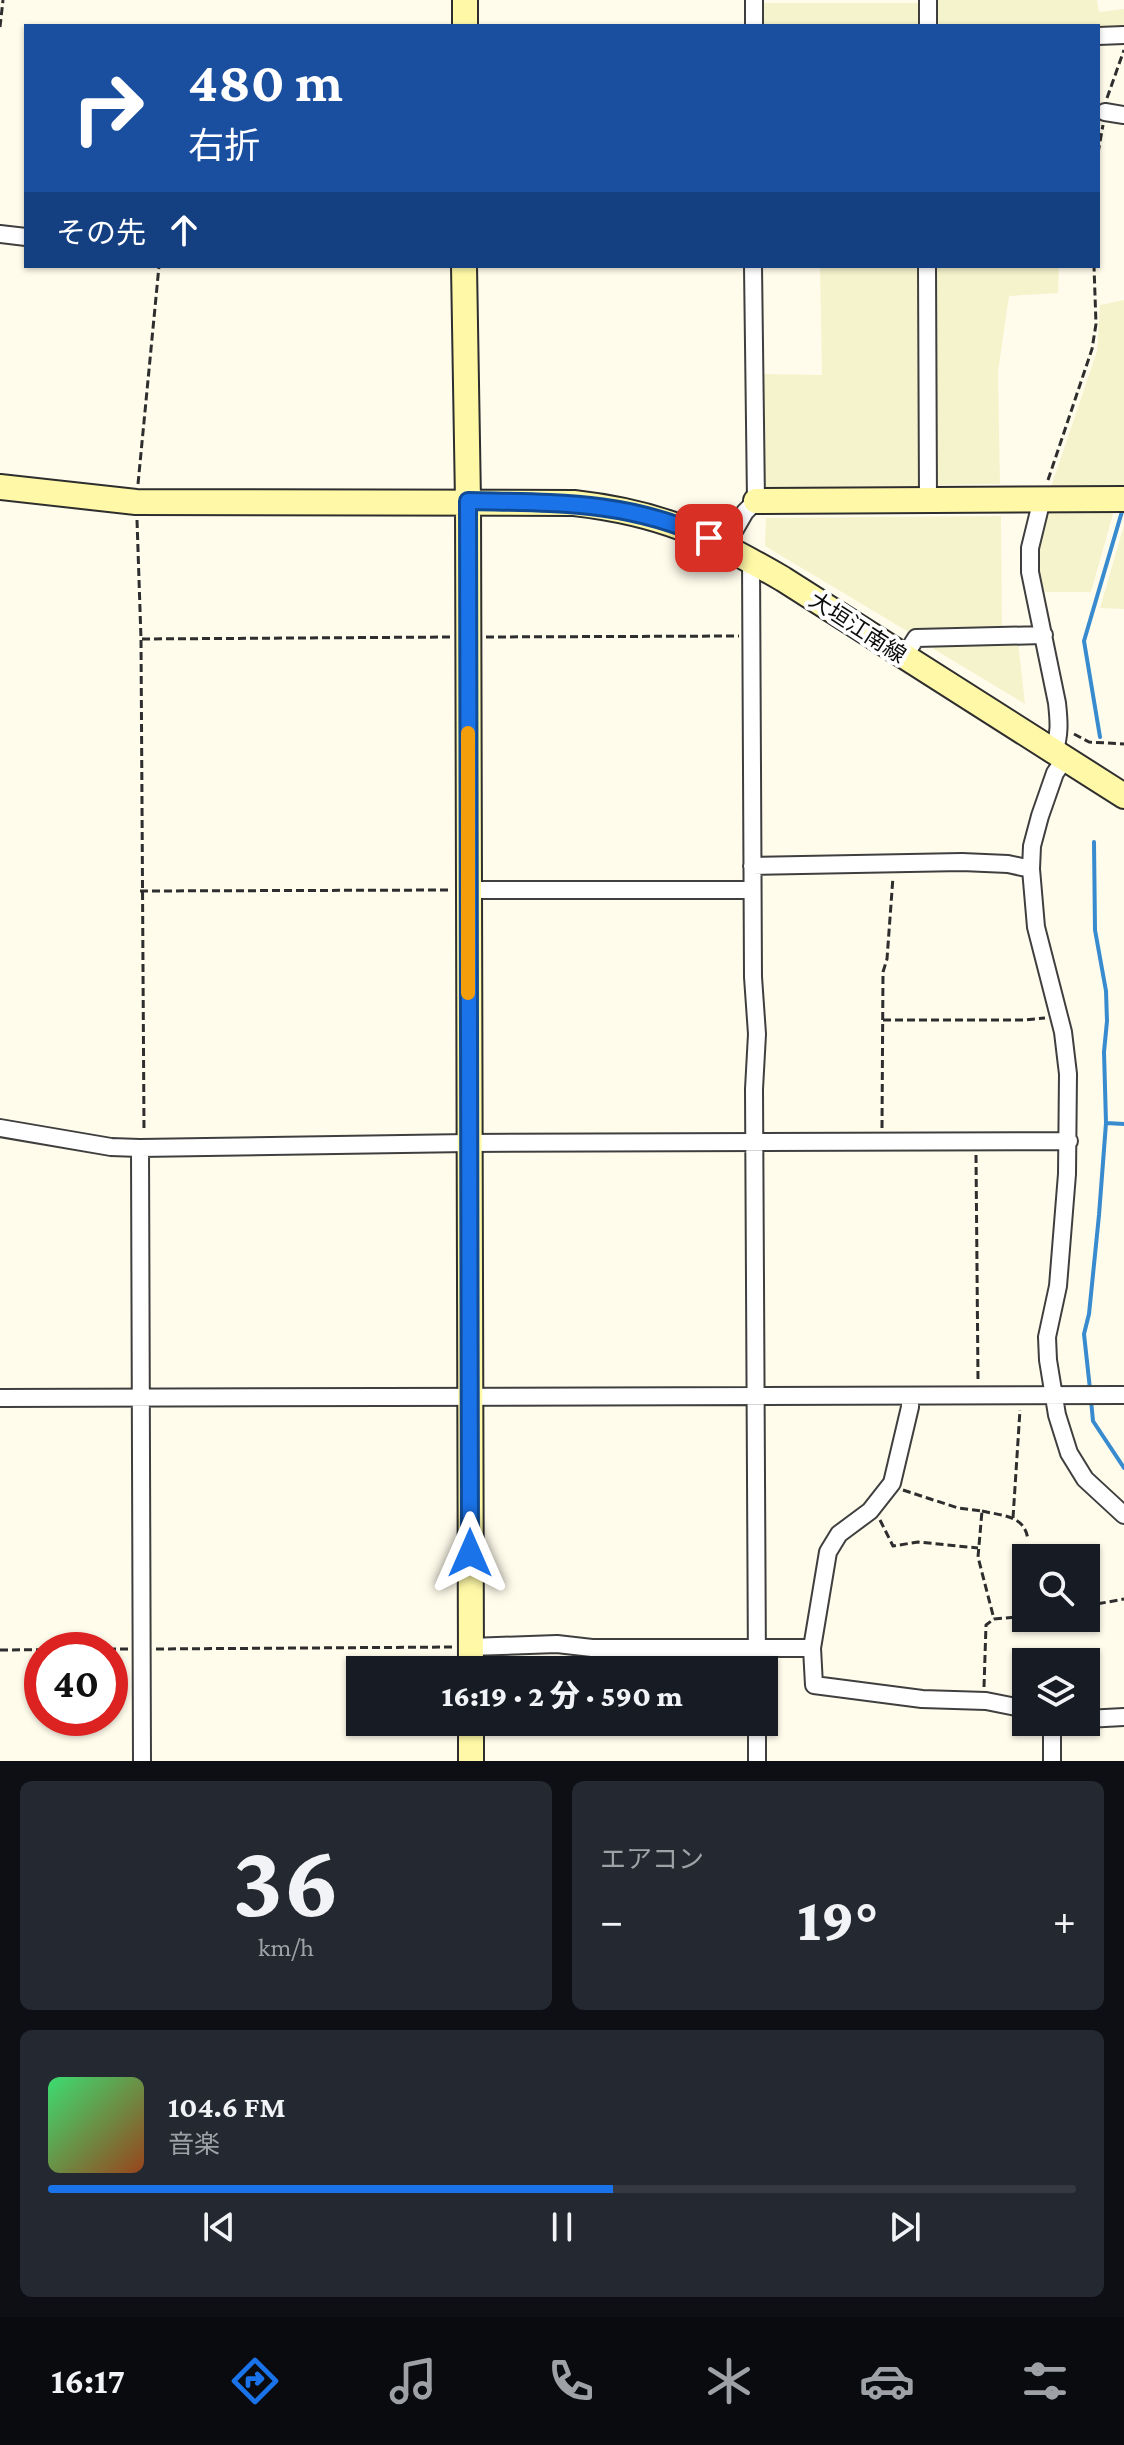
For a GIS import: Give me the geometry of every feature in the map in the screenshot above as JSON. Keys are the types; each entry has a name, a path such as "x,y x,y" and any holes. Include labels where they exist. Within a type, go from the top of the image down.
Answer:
{"street":[{"path":"465,0 465,24"},
{"path":"754,0 754,24"},
{"path":"928,0 928,24"},
{"path":"1100,36 1124,35"},
{"path":"1105,112 1124,115"},
{"path":"0,234 24,237"},
{"path":"464,268 468,501 470,1656"},
{"path":"753,268 756,501"},
{"path":"927,268 928,500"},
{"name":"大垣江南線","path":"0,487 136,502 574,503 620,508 652,516 726,545 1124,796"},
{"path":"1042,499 1030,548 1030,572 1059,725 1059,755 1032,846 1031,869 1036,927 1066,1053 1069,1141 1058,1286 1047,1337 1048,1360 1057,1415 1069,1453 1085,1479 1124,1515"},
{"path":"726,545 745,512 756,501 1124,499"},
{"path":"751,560 753,977 757,1034 757,1656"},
{"path":"904,657 916,638 1044,635"},
{"path":"752,866 978,862 1031,869"},
{"path":"467,890 752,890"},
{"path":"0,1128 111,1147 142,1148 468,1143 1069,1141"},
{"path":"142,1148 142,1761"},
{"path":"0,1398 1124,1395"},
{"path":"910,1396 892,1483 859,1520 839,1534 828,1552 812,1648 814,1685 922,1699 986,1701 1012,1706"},
{"path":"487,1656 557,1644 592,1648 812,1648"},
{"path":"1100,1718 1124,1717"},
{"path":"471,1736 471,1761"},
{"path":"757,1736 757,1761"},
{"path":"1052,1736 1052,1761"}],"path":[{"path":"0,27 3,0"},
{"path":"142,1148 141,639 136,502 159,268"},
{"path":"1042,499 1092,349 1096,324 1094,268"},
{"path":"141,639 750,636"},
{"path":"1059,725 1089,742 1124,744"},
{"path":"882,1140 883,972 888,946 893,864"},
{"path":"140,891 467,890"},
{"path":"883,1020 1024,1020 1057,1016"},
{"path":"976,1141 978,1395"},
{"path":"1013,1518 1021,1395"},
{"path":"892,1483 958,1508 1013,1518 1024,1526 1028,1540"},
{"path":"874,1505 893,1546 918,1542 978,1548"},
{"path":"982,1511 978,1557 994,1619"},
{"path":"1100,1603 1124,1599"},
{"path":"986,1701 986,1625 994,1619 1012,1617"},
{"path":"0,1650 141,1649 371,1656"}],"shaded area":[{"path":"934,0 1097,0 1099,12 1124,9 1124,27 1100,27 1100,24 934,24"},
{"path":"761,3 918,3 918,24 761,24"},
{"path":"820,268 918,268 919,486 764,488 761,374 822,375"},
{"path":"936,268 1059,268 1058,293 1009,296 998,372 1000,484 937,485"},
{"path":"1124,300 1124,486 1051,487 1097,351 1100,305"},
{"path":"1115,507 1091,592 1045,592 1038,574 1037,549 1047,508"},
{"path":"1001,516 1002,627 907,631 765,546 766,518"},
{"path":"1124,525 1124,609 1100,608"},
{"path":"1018,641 1025,704 922,642"}],"waterway":[{"path":"1100,737 1084,641 1123,508"},
{"path":"1090,1389 1084,1334 1089,1314 1106,1123 1104,1052 1107,1021 1106,991 1095,930 1094,842"},
{"path":"1106,1123 1124,1124"},
{"path":"1091,1400 1093,1421 1124,1468"}],"slow traffic":[{"path":"468,733 468,993"}],"route":[{"path":"470,1553 468,501 574,503 620,508 686,527 709,538"}]}
